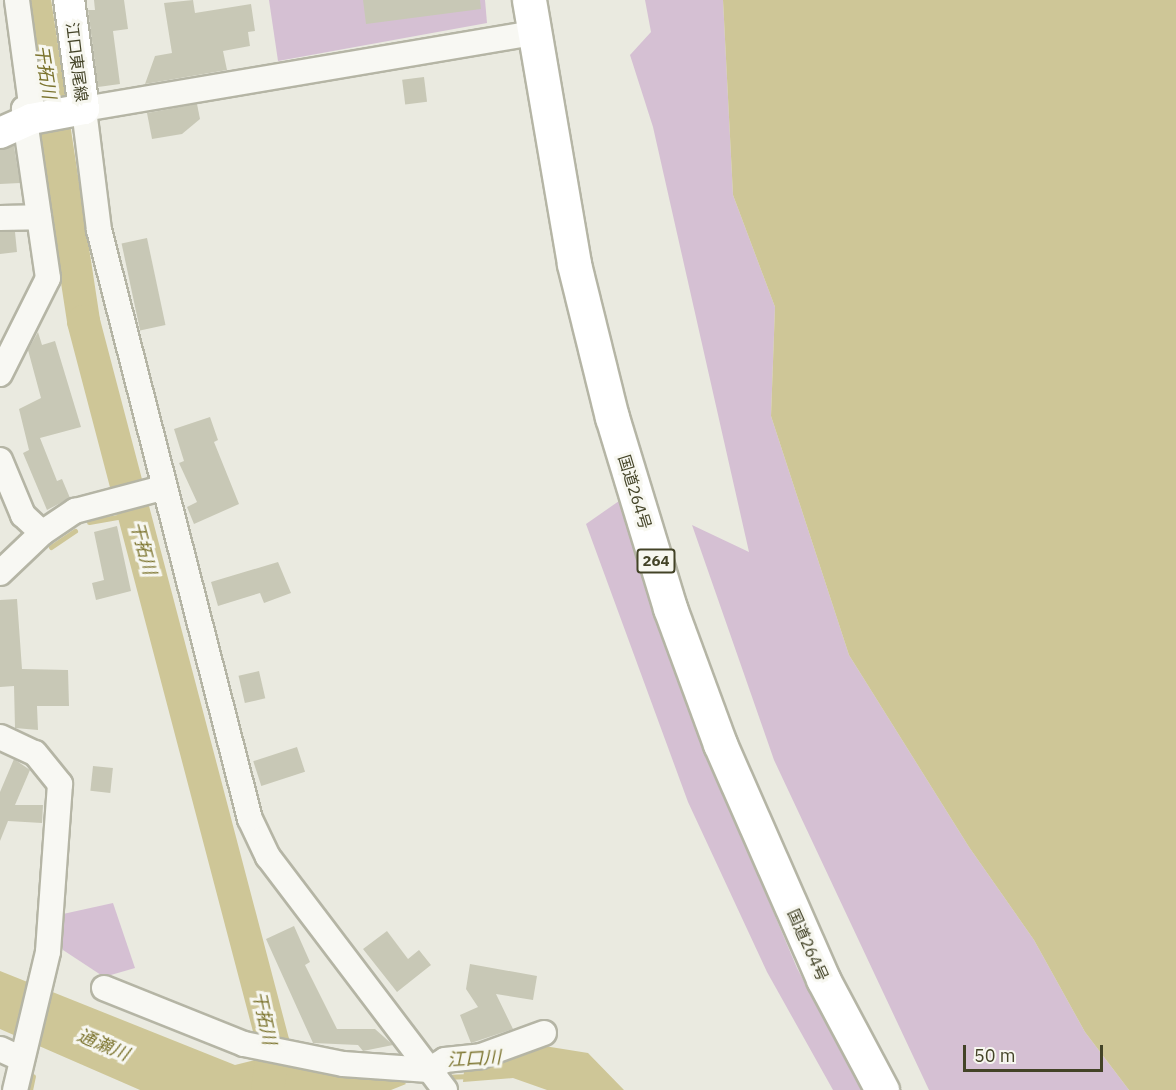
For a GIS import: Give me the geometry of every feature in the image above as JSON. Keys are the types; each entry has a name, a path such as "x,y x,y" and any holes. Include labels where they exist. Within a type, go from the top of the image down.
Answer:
{"highway":[{"name":"国道264号","path":"529,0 532,33 574,264 612,417 670,608 729,765 823,980 882,1090"}],"main road":[{"name":"江口東尾線","path":"19,124 76,111 69,0"}],"street":[{"path":"0,374 48,278 39,217 19,124 24,108 31,104 16,0"},
{"path":"438,1082 268,857 250,819 153,490 76,111 532,33"},
{"path":"0,218 39,217"},
{"path":"0,460 23,515 42,533"},
{"path":"0,573 42,533 75,511 153,490"},
{"path":"0,737 35,753 60,784 55,888 43,976 14,1054 15,1090"},
{"path":"104,988 156,1012 283,1054 438,1082"},
{"path":"438,1082 445,1060 481,1056 544,1033"}],"shaded area":[{"path":"269,0 485,0 487,23 278,61"},
{"path":"645,0 723,0 733,195 775,307 771,416 849,655 969,847 1034,940 1085,1032 1129,1090 929,1090 774,760 692,525 749,552 653,127 630,55 651,32"},
{"path":"619,501 708,757 797,968 861,1090 833,1090 767,972 688,802 586,524"},
{"path":"113,903 135,968 104,977 63,950 58,930 63,914"}],"water":[{"path":"723,0 1176,0 1176,1090 1129,1090 1085,1032 1034,940 969,847 849,655 771,416 775,307 733,195"},
{"name":"通瀬川","path":"0,971 235,1065 259,1059 312,1071 392,1068 406,1084 391,1090 140,1090 0,1029"},
{"path":"538,1045 588,1053 624,1090 547,1090 513,1078 463,1082 464,1071 493,1066"}],"building":[{"path":"94,0 124,0 128,29 113,31 120,84 98,87 88,10 95,10"},
{"path":"193,0 195,13 251,4 255,31 248,32 250,46 223,51 227,70 145,84 155,56 172,53 164,3"},
{"path":"363,0 480,0 481,9 366,24"},
{"path":"424,77 427,102 405,104 402,80"},
{"path":"197,104 200,119 182,134 152,139 147,113"},
{"path":"14,146 20,183 0,184 0,150"},
{"path":"0,232 15,232 17,252 0,254"},
{"path":"147,238 166,325 140,330 122,243"},
{"path":"38,332 42,345 55,341 81,427 40,438 57,481 62,479 70,498 47,510 23,453 29,450 19,409 41,398 28,350"},
{"path":"210,417 218,440 214,442 239,504 194,524 187,507 197,502 179,463 184,461 174,429"},
{"path":"117,526 131,591 96,600 92,583 104,580 94,532"},
{"path":"278,562 291,593 264,603 260,593 218,606 211,582"},
{"path":"17,599 22,669 68,670 69,706 37,706 38,730 15,728 14,686 0,687 0,600"},
{"path":"259,671 265,698 245,703 239,676"},
{"path":"297,747 305,772 261,786 253,761"},
{"path":"14,759 30,770 15,805 43,805 42,823 8,821 0,841 0,792"},
{"path":"93,766 113,768 110,793 90,791"},
{"path":"294,926 310,962 305,965 337,1029 375,1029 393,1045 363,1051 358,1045 313,1043 266,939"},
{"path":"387,931 408,959 419,950 431,965 397,992 363,949"},
{"path":"470,964 537,976 533,1000 496,994 513,1029 471,1043 460,1015 478,1007 466,989"}],"waterway":[{"name":"干拓川","path":"34,0 83,321 273,1044 267,1090"},
{"path":"89,522 134,514"},
{"path":"51,547 75,531"},
{"path":"30,1090 33,1076"},
{"name":"江口川","path":"444,1077 471,1076"}]}
